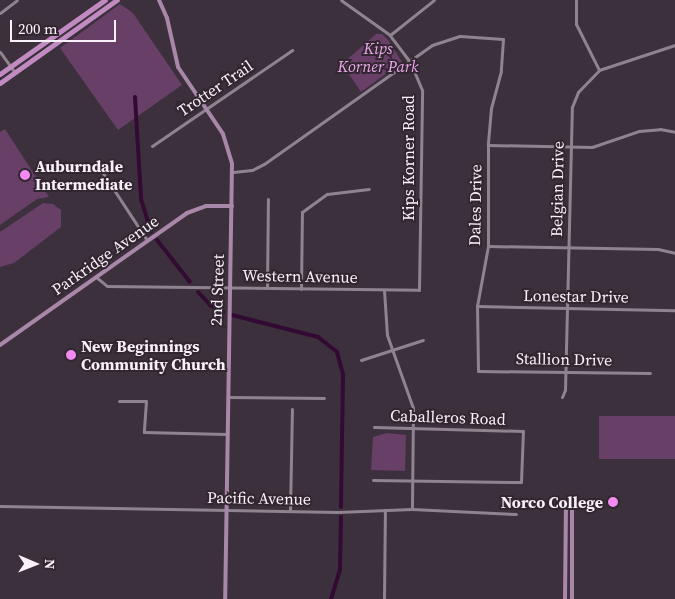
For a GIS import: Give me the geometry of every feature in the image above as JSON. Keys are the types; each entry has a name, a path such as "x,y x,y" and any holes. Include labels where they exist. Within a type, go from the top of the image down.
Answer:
{"main road":[{"path":"0,74 105,0"},
{"path":"0,83 117,0"}],"street":[{"path":"0,13 17,0"},
{"name":"2nd Street","path":"159,0 167,18 178,67 227,142 233,172 228,318 225,599"},
{"name":"Kips Korner Road","path":"341,0 390,35 410,62 422,90 419,290"},
{"path":"390,35 434,0"},
{"path":"576,0 576,24 599,70"},
{"name":"Dales Drive","path":"410,62 432,45 460,36 503,39 501,71 491,108 488,145 488,246 477,306 478,371"},
{"name":"Belgian Drive","path":"562,397 566,372 572,107 578,92 599,70 675,45"},
{"name":"Trotter Trail","path":"152,146 292,50"},
{"path":"0,52 15,73"},
{"path":"233,172 252,170 264,164 410,62"},
{"path":"488,145 592,147 639,130 660,129 675,132"},
{"path":"98,164 147,240"},
{"path":"301,289 302,212 328,194 369,189"},
{"path":"267,288 268,199"},
{"name":"Parkridge Avenue","path":"0,345 151,237 193,210 206,206 232,206"},
{"path":"488,246 658,249 675,253"},
{"name":"Western Avenue","path":"96,277 107,286 419,290"},
{"path":"384,290 384,318 413,408 412,509"},
{"name":"Lonestar Drive","path":"477,306 675,310"},
{"path":"361,360 394,351 423,340"},
{"name":"Stallion Drive","path":"478,371 650,373"},
{"path":"227,397 324,398"},
{"path":"119,401 146,401 144,432 226,434"},
{"path":"290,511 292,409"},
{"name":"Caballeros Road","path":"374,427 523,431 522,482 411,480"},
{"path":"373,480 411,480"},
{"path":"564,599 566,510 572,499 572,599"},
{"name":"Pacific Avenue","path":"0,506 338,512 412,509 516,514"},
{"path":"384,599 385,510"}],"green space":[{"path":"120,4 133,13 182,85 118,130 60,48"},
{"name":"Kips Korner Park","path":"376,34 382,34 388,40 402,62 361,92 342,64"},
{"path":"5,129 49,197 37,199 0,225 0,132"},
{"path":"43,203 53,204 61,210 61,227 14,263 0,267 0,232"},
{"path":"599,416 675,416 675,459 599,459"},
{"path":"387,433 406,435 405,471 371,470 373,437"}],"waterway":[{"path":"347,63 389,69"},
{"path":"135,97 141,199 151,231"},
{"path":"157,240 190,282"},
{"path":"198,292 210,305 223,312"},
{"path":"232,315 318,337 337,352 343,375 341,507"},
{"path":"331,599 340,570 341,517"}],"place":[{"name":"Auburndale Intermediate","path":"25,175"},
{"name":"New Beginnings Community Church","path":"71,355"},
{"name":"Norco College","path":"613,502"}]}
